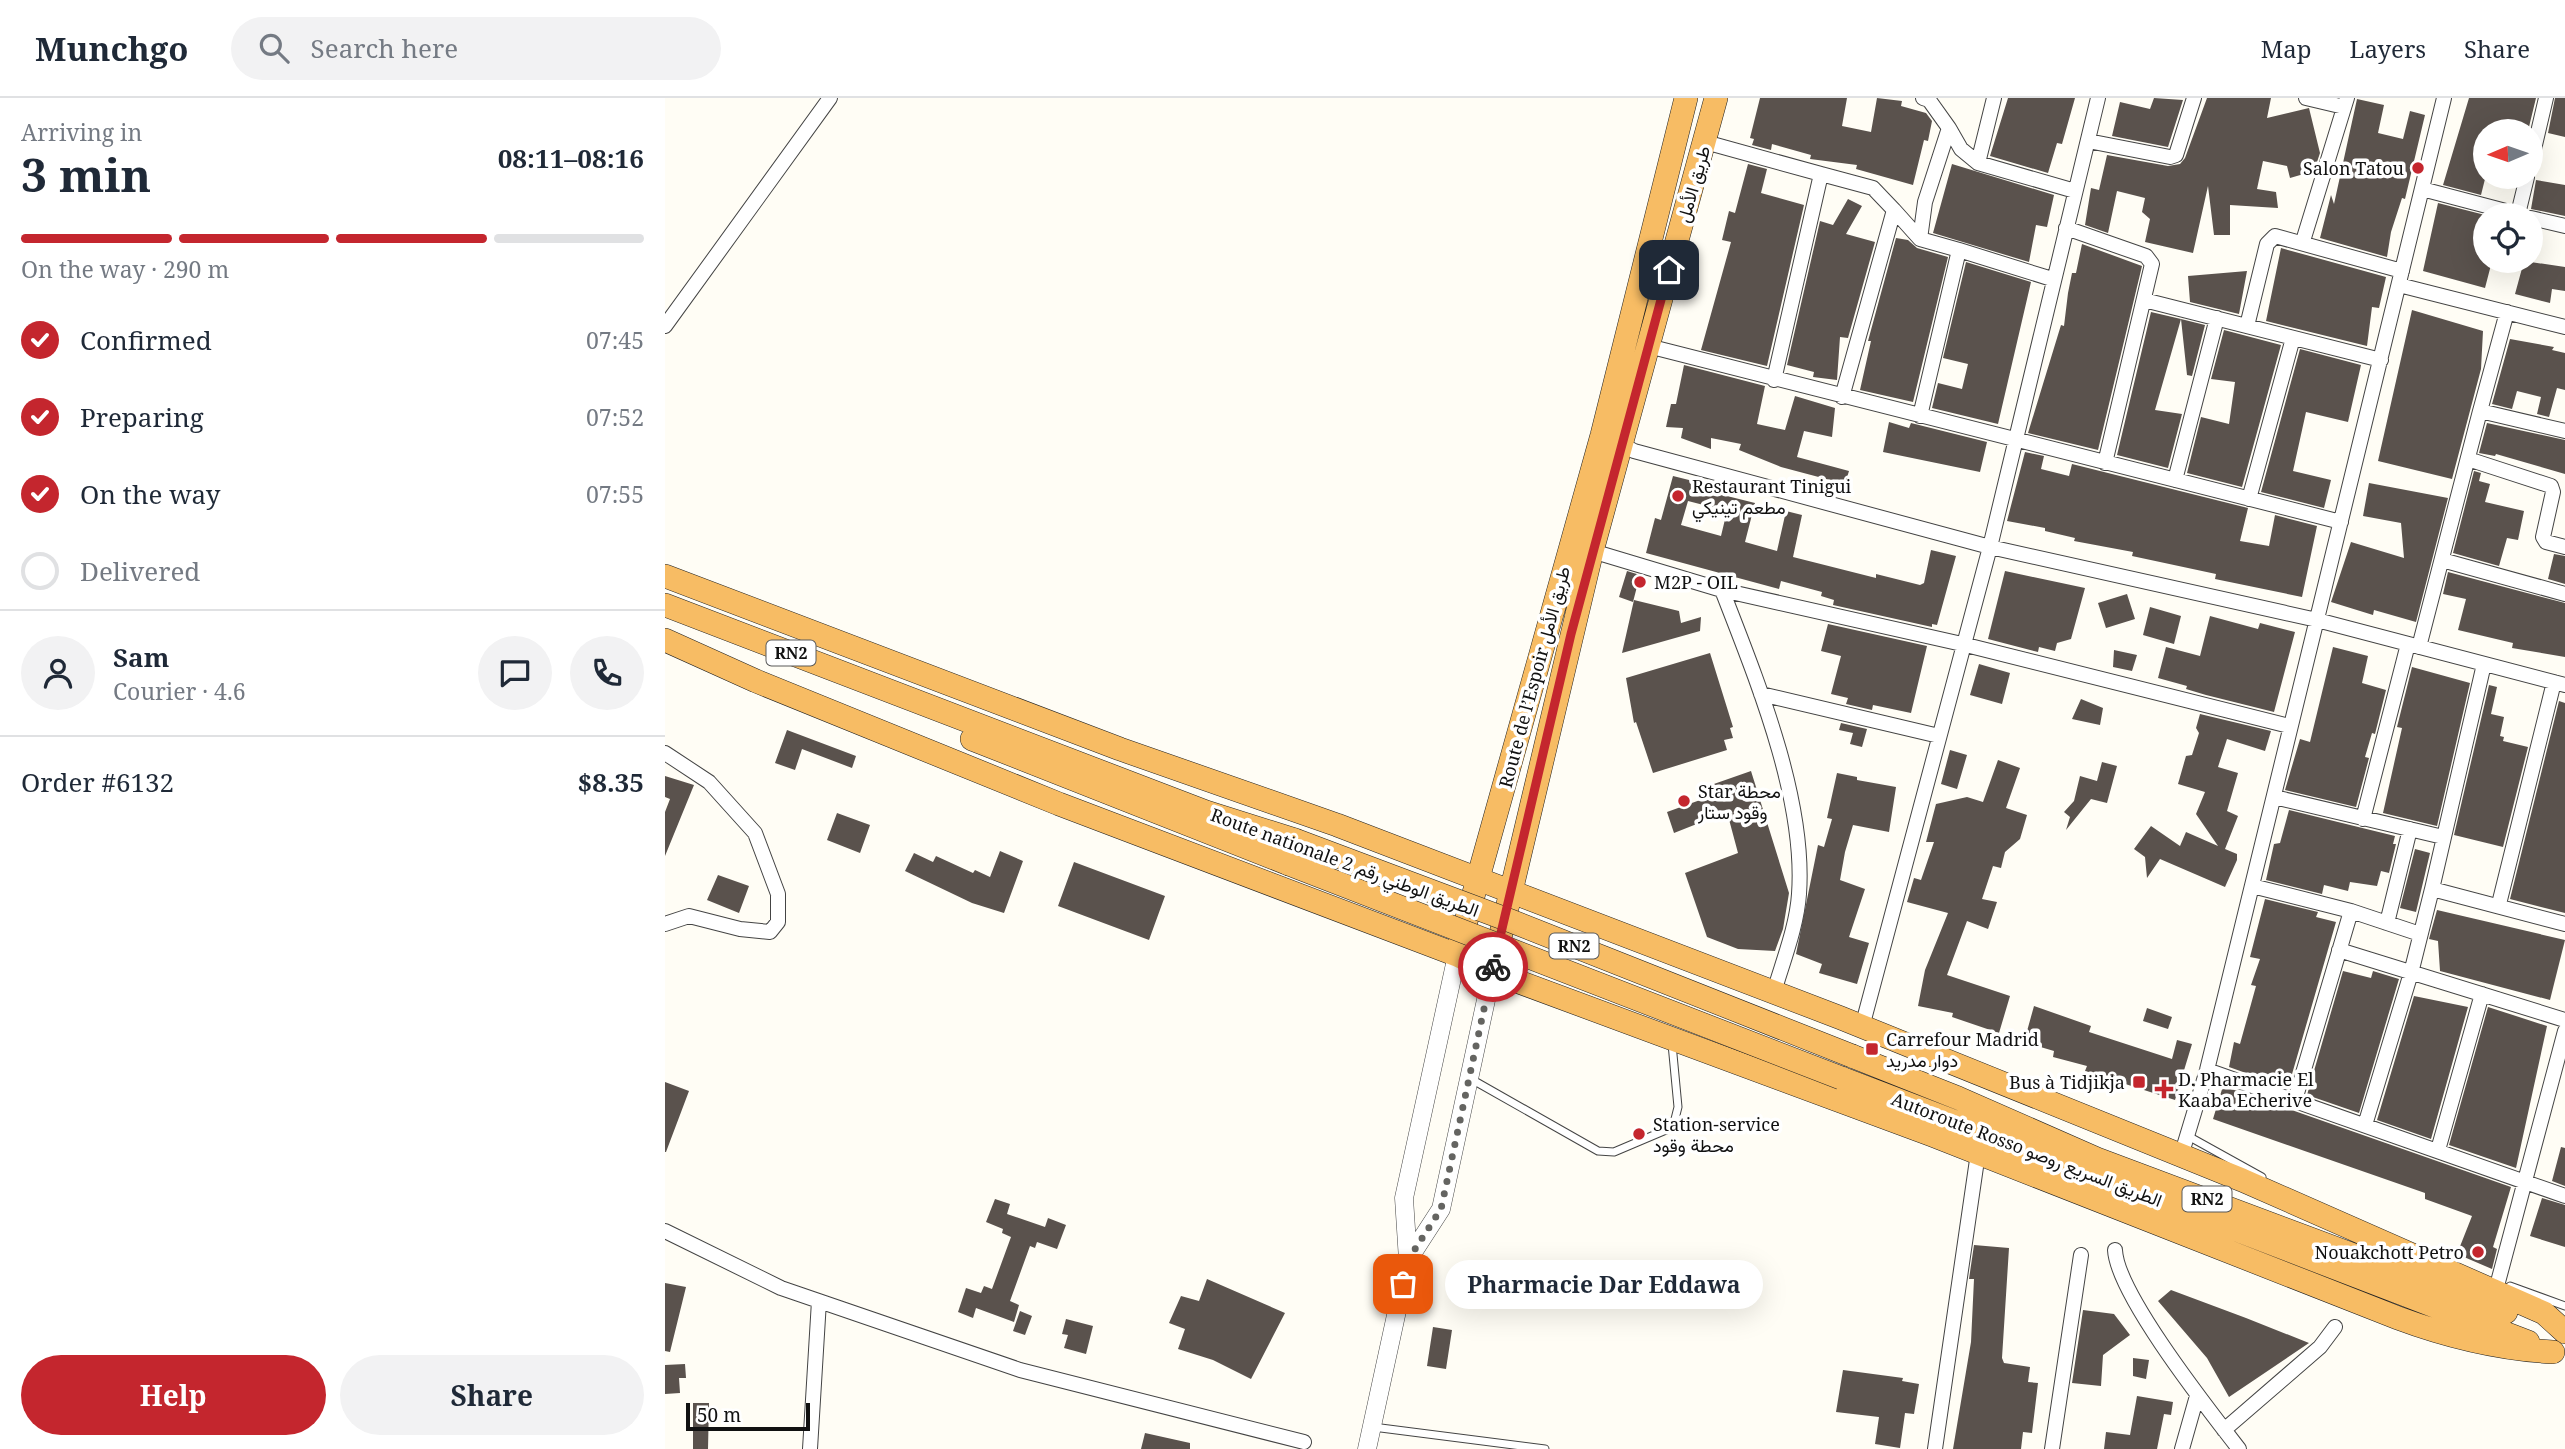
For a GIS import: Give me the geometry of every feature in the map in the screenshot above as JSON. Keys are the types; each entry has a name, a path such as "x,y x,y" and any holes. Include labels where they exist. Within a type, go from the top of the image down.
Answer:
{"highway":[{"name":"Route de l’Espoir طريق الأمل","path":"1457,956 1476,878 1500,804 1602,435 1685,98"},
{"name":"طريق الأمل","path":"1571,634 1716,98"},
{"path":"665,576 1120,749 1337,825 1862,1027 2184,1146 2544,1313 2562,1344 2508,1350 2448,1336 2187,1233 2110,1207 1978,1153 1492,972 1457,956 1059,804 756,681 665,640"},
{"name":"RN2","path":"665,605 914,708"},
{"name":"RN2","path":"665,621 914,708"},
{"name":"Route de l’Espoir طريق الأمل","path":"1492,972 1571,634"},
{"name":"Route nationale الطريق الوطني رقم 2","path":"914,708 1206,812 1295,840 1511,921 1852,1056"},
{"name":"Route nationale الطريق الوطني رقم 2","path":"914,708 1289,864 1841,1077"},
{"name":"Autoroute Rosso الطريق السريع روصو","path":"1852,1056 1958,1098 2097,1159 2562,1344"},
{"name":"Autoroute Rosso الطريق السريع روصو","path":"1841,1077 2562,1344"}],"street":[{"path":"665,326 830,98"},
{"path":"1923,98 1929,100 1961,149 1978,163 2075,191"},
{"path":"1978,163 1994,98"},
{"path":"1862,1027 1990,547 2052,279 2098,98"},
{"path":"2088,141 2170,157 2176,155 2194,98"},
{"path":"2303,241 2346,103 2306,98"},
{"path":"2184,1146 2207,1070 2444,98"},
{"path":"2541,119 2546,98"},
{"path":"1920,239 1925,202 1949,128"},
{"path":"1705,142 1873,188 1920,239 2052,279"},
{"path":"1775,380 1821,174"},
{"path":"2422,188 2476,203"},
{"path":"1842,397 1895,210"},
{"path":"2543,221 2565,226"},
{"path":"2066,228 2151,260 2105,463"},
{"path":"2247,326 2271,238 2282,235 2401,278 2507,312 2565,327"},
{"path":"1920,416 1959,250"},
{"path":"2144,300 2381,360"},
{"path":"2363,819 2442,560 2507,312"},
{"path":"2175,480 2217,318"},
{"path":"2249,499 2293,338"},
{"path":"1648,346 2340,522"},
{"path":"2480,411 2565,431"},
{"path":"1621,444 1647,454 1990,547 2317,620 2560,684 2499,904"},
{"path":"2468,459 2551,486 2553,492 2543,537 2546,542 2565,547"},
{"path":"1592,551 1721,590 1962,644 2289,726"},
{"path":"2442,560 2565,594"},
{"path":"1721,590 1761,694 1789,794 1798,860 1799,896 1774,992"},
{"path":"2365,1125 2411,973 2484,664"},
{"path":"1761,694 1939,736"},
{"path":"665,753 709,782 755,833 778,894 778,922 771,932 740,929 689,916 665,924"},
{"path":"2274,797 2443,837"},
{"path":"2387,923 2410,829"},
{"path":"2252,886 2351,911 2420,934"},
{"path":"2432,888 2565,924"},
{"path":"2295,1100 2351,911"},
{"path":"2339,950 2565,1020"},
{"name":"Route de l’Espoir طريق الأمل","path":"1367,1449 1408,1260 1404,1198 1457,956"},
{"name":"Route de l’Espoir طريق الأمل","path":"1408,1260 1441,1209 1492,972"},
{"path":"2438,1150 2482,994"},
{"path":"2491,1279 2525,1181 2565,1031"},
{"path":"2207,1070 2565,1196"},
{"path":"1935,1449 1978,1153"},
{"path":"665,1231 781,1289 1020,1370 1304,1442"},
{"path":"2115,1250 2118,1272 2129,1291 2197,1396 2239,1449"},
{"path":"2052,1449 2081,1255"},
{"path":"810,1449 818,1301"},
{"path":"2224,1430 2315,1351 2335,1327"},
{"path":"2182,1449 2197,1396"}],"lane":[{"path":"1468,1077 1598,1151 1613,1152 1673,1127 1678,1107 1672,1038"},
{"path":"2184,1146 2459,1265"},
{"path":"2491,1279 2565,1306"},
{"path":"1373,1426 1545,1449"}],"building":[{"path":"1760,98 1847,98 1842,126 1871,132 1877,98 1902,101 1901,106 1926,113 1932,121 1928,141 1924,140 1913,185 1856,169 1857,165 1810,159 1811,155 1772,144 1771,150 1752,145 1754,139 1750,138"},
{"path":"2008,98 2075,98 2062,144 2057,143 2048,173 1990,156"},
{"path":"2154,98 2183,100 2168,147 2112,136 2120,102 2150,109"},
{"path":"2207,98 2271,98 2267,118 2309,108 2320,153 2314,171 2290,178 2287,166 2263,161 2257,189 2276,192 2278,208 2230,205 2230,235 2214,235 2208,186 2193,253 2145,242 2150,219 2142,212 2145,198 2117,191 2108,233 2085,225 2091,188 2099,190 2107,155 2168,166 2180,164 2185,158"},
{"path":"2469,98 2536,98 2531,119 2473,119 2473,189 2482,189 2481,195 2443,185"},
{"path":"2555,98 2565,98 2565,137 2548,133"},
{"path":"2357,99 2384,105 2378,133 2403,139 2410,111 2425,115 2405,199 2402,198 2391,232 2387,257 2320,238 2331,195 2334,204"},
{"path":"1748,164 1767,169 1761,193 1804,205 1767,366 1701,350 1731,242 1722,240 1729,211 1735,213"},
{"path":"1952,164 2054,195 2047,227 2036,225 2029,262 1933,233"},
{"path":"2543,181 2565,185 2565,216 2543,211 2543,203 2532,203 2534,189 2543,189"},
{"path":"1848,199 1862,206 1846,234 1875,242 1848,338 1840,337 1837,380 1813,377 1814,372 1787,365 1820,221 1833,225"},
{"path":"2438,203 2473,212 2473,273 2489,273 2485,288 2423,271"},
{"path":"1896,238 1908,240 1917,248 1948,257 1913,402 1860,390 1871,341 1868,341"},
{"path":"2082,244 2142,266 2098,450 2028,433 2061,325 2064,326 2072,273 2076,273"},
{"path":"2281,248 2386,277 2379,308 2372,307 2367,346 2266,321"},
{"path":"1966,262 2031,282 1998,424 1932,408 1938,383 1962,389 1968,364 1943,358"},
{"path":"2543,264 2565,267 2565,291 2552,289 2550,303 2515,294 2521,273 2543,273"},
{"path":"2247,271 2239,314 2190,302 2188,276"},
{"path":"2412,310 2483,331 2481,369 2452,479 2378,461"},
{"path":"2151,312 2181,319 2155,410 2182,414 2168,468 2117,455"},
{"path":"2181,319 2205,325 2192,376 2187,375"},
{"path":"2224,330 2281,345 2242,487 2187,473 2201,417 2229,424 2235,382 2211,379"},
{"path":"2510,339 2554,347 2552,350 2565,353 2565,390 2557,388 2549,417 2537,414 2541,397 2517,391 2512,409 2492,404"},
{"path":"2300,349 2361,365 2348,422 2306,412 2293,471 2331,480 2324,508 2261,492"},
{"path":"1684,365 1765,386 1757,424 1785,430 1795,396 1835,408 1832,437 1804,431 1797,457 1849,471 1845,484 1781,467 1739,450 1741,444 1711,438 1711,449 1681,438 1683,428 1666,427 1671,404 1676,404"},
{"path":"1889,422 1909,428 1911,423 1987,442 1980,472 1883,452"},
{"path":"2487,423 2565,440 2565,474 2496,454 2479,453"},
{"path":"2025,452 2044,456 2041,469 2069,476 2072,464 2248,508 2240,541 2269,546 2275,515 2317,526 2302,597 2215,579 2216,574 2132,556 2133,552 2074,541 2075,538 2045,531 2045,528 2007,521"},
{"path":"2474,471 2481,473 2479,481 2490,484 2485,502 2524,511 2518,540 2507,538 2499,566 2453,553"},
{"path":"1673,476 1693,481 1691,487 1755,503 1745,542 1777,551 1786,511 1802,515 1793,557 1876,578 1876,574 1920,585 1924,583 1931,550 1956,556 1937,625 1932,624 1932,627 1833,605 1834,600 1821,596 1822,592 1781,581 1779,589 1646,553 1655,518 1661,520","holes":["1688,501 1727,511 1721,536 1681,525"]},
{"path":"2369,483 2448,498 2416,622 2374,610 2373,615 2331,602 2351,542 2404,558 2401,523 2363,516"},
{"path":"2554,554 2565,556 2565,584 2548,579"},
{"path":"1627,571 1640,575 1633,602 1619,597"},
{"path":"2005,571 2085,588 2071,639 2057,643 2055,651 2039,647 2038,652 1988,639"},
{"path":"2448,572 2565,603 2565,657 2512,648 2513,643 2458,630 2466,599 2443,594"},
{"path":"2127,594 2135,619 2106,628 2098,603"},
{"path":"1634,600 1679,611 1681,623 1701,617 1700,631 1622,653"},
{"path":"2150,607 2181,616 2174,644 2143,635"},
{"path":"2210,616 2258,629 2260,623 2295,632 2274,712 2206,695 2186,689 2187,686 2158,678 2166,647 2200,656"},
{"path":"1828,624 1927,646 1911,713 1873,705 1872,710 1846,704 1848,698 1831,694 1841,656 1821,651"},
{"path":"2333,647 2368,656 2362,683 2386,690 2375,734 2372,733 2365,757 2369,758 2356,807 2285,790 2300,739 2310,742"},
{"path":"2114,650 2137,655 2132,671 2113,667"},
{"path":"1710,653 1733,727 1730,728 1733,738 1724,740 1727,750 1653,773 1636,722 1634,723 1626,678"},
{"path":"1979,664 2010,673 2002,704 1970,695"},
{"path":"2412,667 2470,683 2437,826 2383,813 2402,728 2397,727"},
{"path":"2489,685 2497,687 2491,714 2504,717 2500,736 2504,737 2503,741 2528,747 2503,847 2454,835"},
{"path":"2081,699 2103,708 2100,725 2072,719"},
{"path":"2559,701 2565,703 2565,913 2510,899"},
{"path":"2200,714 2271,731 2265,751 2227,739 2218,767 2238,773 2227,811 2238,816 2225,849 2237,854 2237,860 2225,887 2160,859 2147,878 2145,857 2134,849 2151,826 2180,846 2186,832 2218,846 2196,814 2205,792 2178,784 2186,756 2192,755 2199,733 2196,728"},
{"path":"1841,723 1867,729 1862,747 1850,744 1853,733 1839,730"},
{"path":"787,730 856,756 852,768 802,749 795,770 775,763"},
{"path":"1950,750 1967,755 1957,789 1941,784"},
{"path":"1998,760 2020,768 2006,808 2027,815 2020,839 2005,852 2001,868 1993,866 1982,899 1997,902 1988,929 1967,921 1947,975 2010,996 1999,1033 1952,1017 1953,1013 1918,1006 1925,970 1948,913 1907,902 1914,878 1921,880 1934,842 1926,842 1936,804 1967,797 1983,802"},
{"path":"2102,762 2117,766 2107,803 2091,799 2066,830 2070,817 2064,812 2074,801 2080,776 2097,781"},
{"path":"1751,771 1789,893 1783,929 1775,951 1738,949 1707,937 1685,873 1738,853 1727,812 1674,833 1667,812 1714,795 1711,785"},
{"path":"1837,773 1857,777 1857,780 1896,787 1889,832 1853,825 1845,852 1840,880 1865,889 1849,937 1869,943 1857,984 1819,973 1822,964 1796,954 1818,845 1824,847 1832,819 1827,818"},
{"path":"665,776 694,785 665,856 665,812 670,799 665,797"},
{"path":"2289,810 2395,836 2393,844 2396,844 2389,873 2381,871 2377,886 2350,882 2348,891 2324,885 2322,894 2266,880 2274,844 2280,843"},
{"path":"837,813 870,825 860,853 827,840"},
{"path":"2415,849 2430,853 2416,912 2400,908"},
{"path":"1000,851 1023,861 1004,913 972,903 905,871 914,853 933,862 936,856 973,873 975,870 990,877"},
{"path":"1074,862 1165,896 1149,940 1058,906"},
{"path":"718,875 749,886 739,913 707,900"},
{"path":"2265,899 2318,912 2316,917 2336,922 2288,1088 2229,1067 2234,1042 2240,1044 2256,986 2251,985 2260,959 2250,957"},
{"path":"2437,910 2565,940 2550,1000 2440,971 2438,941 2429,939"},
{"path":"2343,971 2371,978 2373,971 2399,979 2359,1113 2307,1095"},
{"path":"2414,996 2468,1007 2431,1139 2377,1120"},
{"path":"2034,1006 2091,1026 2089,1032 2172,1059 2177,1040 2192,1044 2175,1100 2085,1071 2087,1066 2053,1057 2054,1051 2024,1042"},
{"path":"2488,1007 2547,1026 2516,1168 2449,1145"},
{"path":"2147,1008 2172,1017 2168,1029 2143,1021"},
{"path":"665,1082 689,1091 666,1152 665,1152"},
{"path":"2223,1086 2511,1187 2493,1247 2497,1249 2492,1269 2457,1254 2472,1216 2425,1199 2425,1193 2213,1119"},
{"path":"2561,1147 2565,1148 2565,1186 2552,1181"},
{"path":"2542,1198 2565,1205 2565,1247 2530,1236"},
{"path":"995,1199 1010,1204 1007,1214 1045,1227 1048,1218 1066,1225 1057,1249 1037,1242 1035,1248 1030,1246 1010,1301 1019,1305 1014,1322 976,1308 973,1318 958,1312 966,1288 981,1293 984,1286 992,1289 1011,1237 1002,1233 1003,1229 986,1222"},
{"path":"1974,1245 2009,1248 2002,1358 2004,1363 2030,1367 2028,1382 2038,1383 2032,1433 2023,1432 2021,1449 1953,1449 1971,1342 1974,1279 1969,1279"},
{"path":"1207,1279 1285,1313 1251,1379 1213,1360 1178,1349 1185,1329 1169,1323 1181,1296 1199,1301"},
{"path":"665,1283 686,1287 670,1352 665,1351"},
{"path":"2171,1290 2309,1343 2229,1397 2207,1358 2158,1301"},
{"path":"2083,1310 2114,1314 2130,1335 2103,1355 2101,1386 2072,1383"},
{"path":"1020,1311 1032,1316 1025,1335 1013,1331"},
{"path":"1066,1319 1093,1326 1086,1354 1064,1348 1068,1335 1062,1334"},
{"path":"1433,1327 1452,1330 1446,1369 1427,1366"},
{"path":"2133,1358 2149,1360 2146,1379 2133,1376"},
{"path":"685,1364 686,1378 679,1378 680,1393 665,1394 665,1365"},
{"path":"1843,1370 1903,1378 1902,1381 1919,1384 1914,1414 1905,1413 1900,1448 1875,1444 1879,1417 1836,1412"},
{"path":"2137,1396 2173,1402 2171,1415 2164,1414 2157,1449 2104,1449 2106,1432 2130,1435"},
{"path":"693,1403 709,1403 708,1449 693,1449"},
{"path":"1145,1433 1190,1443 1190,1449 1141,1449"}],"way so far":[{"path":"1403,1284 1408,1260 1441,1209 1493,967"}],"place":[{"name":"Salon Tatou","path":"2418,168"},
{"name":"Restaurant Tinigui مطعم تينيكي","path":"1678,496"},
{"name":"M2P - OIL","path":"1640,582"},
{"name":"Star محطة وقود ستار","path":"1684,801"},
{"name":"Carrefour Madrid دوار مدريد","path":"1872,1049"},
{"name":"Bus à Tidjikja","path":"2139,1082"},
{"name":"D. Pharmacie El Kaaba Echerive","path":"2164,1089"},
{"name":"Station-service محطة وقود","path":"1639,1134"},
{"name":"Nouakchott Petro","path":"2478,1252"},
{"name":"Pharmacie Dar Eddawa","path":"1403,1284"}],"route":[{"path":"1493,967 1571,634 1669,270"}]}
